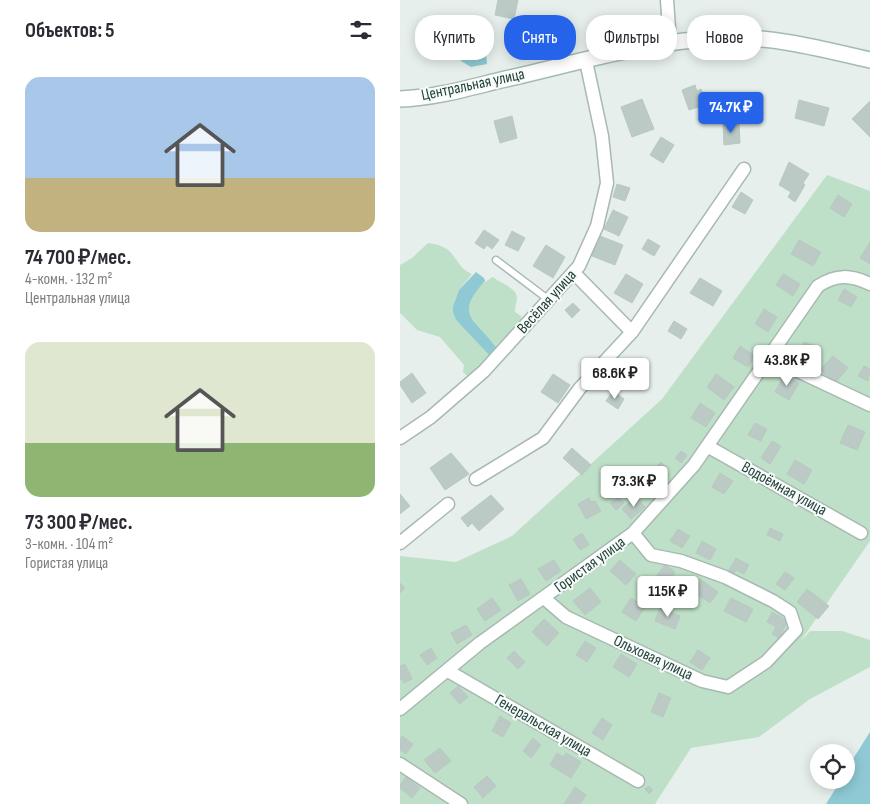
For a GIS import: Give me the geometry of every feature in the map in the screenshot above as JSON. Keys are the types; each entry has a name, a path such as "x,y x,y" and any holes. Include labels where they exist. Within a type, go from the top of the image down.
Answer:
{"street":[{"path":"667,0 668,15"},
{"name":"Центральная улица","path":"677,42 722,37 771,40 870,60"},
{"name":"Центральная улица","path":"400,99 445,93 591,60"},
{"name":"Весёлая улица","path":"400,438 431,417 484,371 579,266 597,226 607,183 602,136 586,61"},
{"path":"476,479 543,438 580,388 632,332 744,169"},
{"path":"574,273 632,332"},
{"name":"Гористая улица","path":"400,709 480,643 633,533 694,465 818,286 831,278 844,276 870,284"},
{"path":"768,356 870,405"},
{"name":"Водоёмная улица","path":"707,446 861,533"},
{"path":"400,543 448,504"},
{"name":"Ольховая улица","path":"544,598 566,618 702,681 728,687 766,662 796,630 790,612 773,601 725,577 681,561 650,555 633,533"},
{"name":"Генеральская улица","path":"448,671 638,781"},
{"path":"400,764 461,804"}],"lane":[{"path":"496,260 549,300"}],"green space":[{"path":"827,175 870,191 870,541 800,642 810,631 842,631 870,640 870,667 810,699 759,737 691,748 655,804 400,804 400,556 456,562 512,536 662,399"},
{"path":"428,243 445,248 461,266 472,274 459,290 453,306 456,320 489,355 476,371 467,376 463,372 464,365 440,337 417,330 400,313 400,265 412,258"},
{"path":"493,277 508,286 517,295 515,312 521,316 522,321 501,346 496,347 474,322 468,307 471,297 475,292"}],"water":[{"path":"487,60 487,64 471,67 461,61"},
{"path":"476,272 485,281 470,301 470,316 496,347 496,350 489,355 456,320 453,312 453,306 459,290"},
{"path":"870,732 870,804 826,804 835,789 855,789 855,756"}],"building":[{"path":"498,0 518,0 515,15 504,15 504,17 495,15"},
{"path":"695,85 697,91 701,89 709,110 701,113 698,107 689,110 682,90"},
{"path":"642,99 654,129 632,137 621,107"},
{"path":"799,100 829,108 824,126 795,118"},
{"path":"870,101 870,137 852,119"},
{"path":"512,116 517,138 500,143 494,121"},
{"path":"739,123 740,143 724,145 723,124"},
{"path":"661,137 674,145 663,163 650,155"},
{"path":"789,162 809,174 795,202 788,197 791,192 779,185"},
{"path":"617,184 630,188 625,201 613,197"},
{"path":"741,192 753,200 745,214 732,207"},
{"path":"838,195 852,204 844,217 830,208"},
{"path":"613,210 628,217 619,236 604,229"},
{"path":"484,230 499,240 492,249 487,245 484,249 475,243"},
{"path":"512,231 525,238 518,251 505,245"},
{"path":"600,236 623,245 615,265 592,256"},
{"path":"648,239 660,246 654,256 642,249"},
{"path":"799,240 821,252 813,266 791,254"},
{"path":"870,242 870,264 860,258"},
{"path":"546,245 565,257 553,278 533,266"},
{"path":"626,274 643,284 632,303 614,293"},
{"path":"783,274 800,284 793,296 776,285"},
{"path":"700,278 722,291 713,306 690,293"},
{"path":"844,289 857,297 851,307 838,300"},
{"path":"573,303 580,310 572,318 565,310"},
{"path":"764,309 777,317 768,332 755,324"},
{"path":"674,321 687,329 681,339 668,331"},
{"path":"804,342 819,348 814,360 799,354"},
{"path":"740,346 755,356 748,367 733,358"},
{"path":"833,356 848,368 835,383 820,370"},
{"path":"864,366 870,369 868,381 858,376"},
{"path":"412,373 426,393 412,403 400,382"},
{"path":"553,374 570,385 558,403 541,392"},
{"path":"716,374 734,387 724,400 707,387"},
{"path":"784,375 799,383 789,400 775,392"},
{"path":"613,391 624,399 618,409 606,401"},
{"path":"700,403 715,413 706,427 691,418"},
{"path":"755,423 767,429 761,441 748,435"},
{"path":"848,425 865,432 857,450 840,443"},
{"path":"772,441 781,446 770,464 761,458"},
{"path":"572,448 591,465 582,475 563,458"},
{"path":"681,451 687,455 681,463 675,458"},
{"path":"451,453 469,474 445,490 430,468"},
{"path":"795,460 812,470 804,484 787,474"},
{"path":"661,462 666,467 663,470 667,474 660,482 650,473"},
{"path":"720,473 733,481 724,494 712,487"},
{"path":"400,494 410,506 400,514"},
{"path":"491,495 504,509 479,531 472,523 468,527 461,518"},
{"path":"636,496 645,507 631,519 622,509"},
{"path":"619,497 624,503 616,510 610,503"},
{"path":"589,498 591,502 595,501 601,511 586,519 578,504"},
{"path":"770,528 783,534 780,541 767,535"},
{"path":"678,529 690,536 682,548 670,541"},
{"path":"582,533 589,545 580,550 573,539"},
{"path":"702,541 716,549 710,560 696,553"},
{"path":"736,558 749,565 744,574 736,570 734,573 729,570"},
{"path":"554,560 561,571 546,581 538,569"},
{"path":"620,560 636,574 626,585 610,571"},
{"path":"665,565 675,572 666,586 655,578"},
{"path":"785,572 794,578 785,590 776,584"},
{"path":"521,579 530,594 518,601 509,585"},
{"path":"700,579 718,592 710,603 692,591"},
{"path":"400,583 405,588 400,593"},
{"path":"590,588 601,602 585,615 573,601"},
{"path":"807,589 829,606 818,619 797,602"},
{"path":"492,598 501,610 485,621 477,609"},
{"path":"631,598 645,607 636,621 622,612"},
{"path":"731,598 753,609 746,622 724,611"},
{"path":"660,608 680,616 675,629 655,621"},
{"path":"772,612 788,621 779,638 772,634 776,627 767,622"},
{"path":"544,619 559,633 547,646 532,632"},
{"path":"466,625 472,635 457,644 451,633"},
{"path":"585,641 596,648 587,662 576,655"},
{"path":"431,648 437,658 427,665 420,655"},
{"path":"698,650 710,658 702,670 690,662"},
{"path":"514,651 525,662 518,669 507,658"},
{"path":"621,654 637,664 629,677 613,667"},
{"path":"405,664 412,679 404,683 402,679 400,680 400,666"},
{"path":"458,686 468,697 460,704 450,693"},
{"path":"659,693 671,698 663,717 651,712"},
{"path":"500,716 511,723 503,737 492,731"},
{"path":"602,718 612,725 603,740 592,733"},
{"path":"402,736 413,744 406,754 400,750"},
{"path":"533,738 541,745 531,758 523,751"},
{"path":"440,748 451,761 435,773 424,760"},
{"path":"557,753 563,757 566,753 581,762 571,778 550,765"},
{"path":"487,776 496,786 483,798 474,787"},
{"path":"406,777 420,788 412,798 400,788"},
{"path":"649,786 653,790 649,794 645,789"},
{"path":"575,787 586,795 580,804 564,804"}]}
